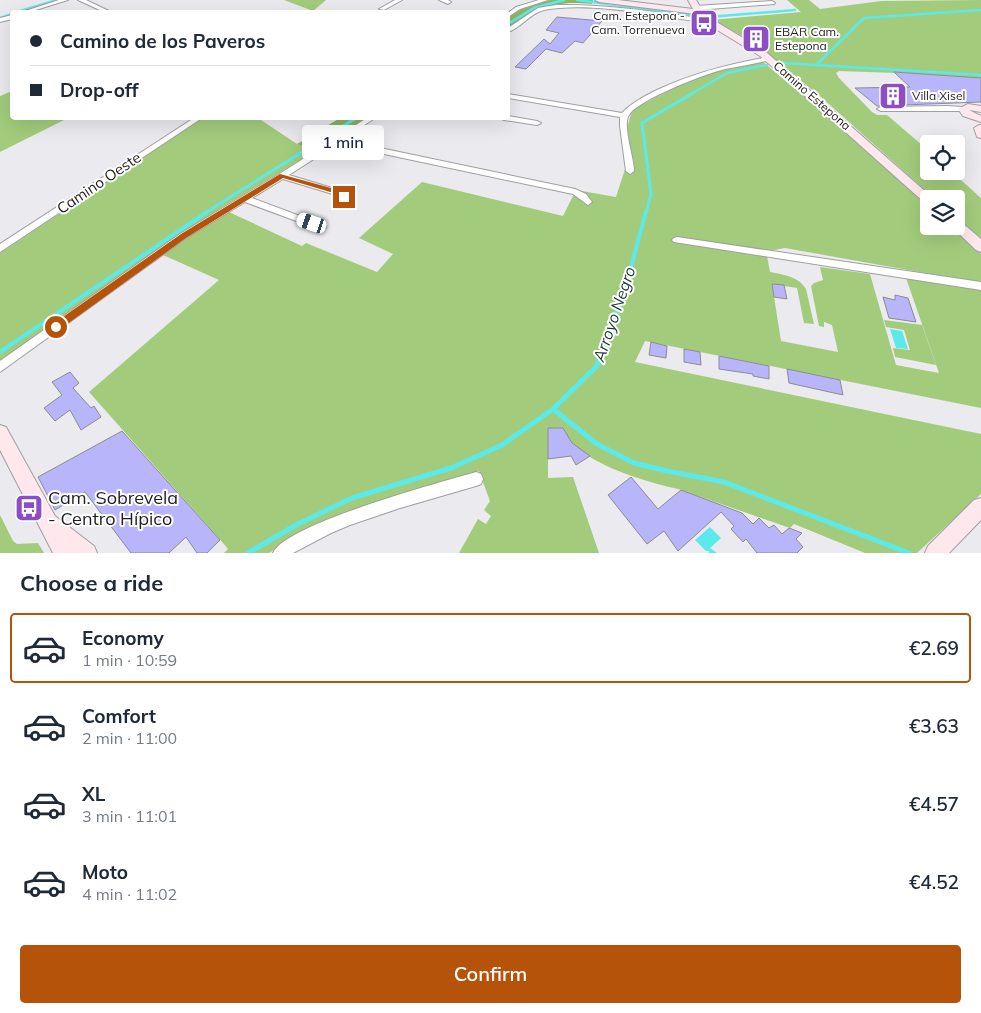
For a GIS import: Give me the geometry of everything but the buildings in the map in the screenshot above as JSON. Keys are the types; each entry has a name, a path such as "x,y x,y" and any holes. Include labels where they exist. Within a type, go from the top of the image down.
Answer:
{"main road":[{"path":"595,2 699,13"},
{"name":"Camino Estepona","path":"699,13 768,59 920,192"},
{"path":"973,110 981,126"},
{"path":"965,232 981,247"},
{"path":"0,433 64,553"},
{"path":"935,553 981,507"},
{"path":"48,522 86,553"}],"street":[{"path":"32,10 64,0"},
{"path":"81,0 104,10"},
{"path":"382,9 399,0"},
{"path":"510,14 518,8 545,0"},
{"path":"510,29 542,8 595,2"},
{"path":"639,7 699,13 772,3"},
{"path":"630,171 630,158 623,122 627,112 640,103 715,70 768,59"},
{"path":"510,96 625,116"},
{"path":"881,109 947,108 973,110"},
{"path":"510,119 537,123"},
{"name":"Camino Oeste","path":"0,249 195,120"},
{"path":"0,367 183,236 282,176 368,120"},
{"path":"335,141 575,192 583,196 588,202"},
{"path":"282,176 339,193 344,197 345,203"},
{"path":"245,198 321,227"},
{"path":"677,240 981,286"},
{"path":"280,553 314,533 348,519 476,479"}],"green space":[{"path":"284,0 326,0 314,10"},
{"path":"550,0 593,0 592,4 567,3 547,7 510,27 510,16 519,10"},
{"path":"787,0 809,0 820,9 881,1 981,0 981,78 895,72 839,71 836,73 872,112 877,115 887,115 920,143 920,180 961,180 981,198 981,240 965,226 965,190 925,190 821,97 756,44 766,41 757,35 746,38 711,20 801,12"},
{"path":"763,62 920,197 920,235 961,235 981,254 981,283 785,248 769,251 767,256 770,272 795,279 806,289 814,324 804,323 797,288 772,284 781,341 838,352 832,325 824,322 824,327 819,326 811,286 823,280 820,267 870,274 896,365 939,373 906,278 981,290 981,408 645,341 635,362 981,434 981,494 917,553 865,553 794,524 790,528 678,489 631,476 613,469 581,451 570,440 563,428 548,428 548,478 573,477 599,553 459,553 478,519 486,524 491,516 484,510 490,501 479,471 304,532 269,553 224,553 228,549 223,543 89,392 219,280 163,255 192,232 229,212 302,246 306,243 377,272 393,254 359,238 422,182 563,216 576,190 616,197 627,163 621,124 628,125 631,114 637,107 682,84 714,72"},
{"path":"10,92 10,120 64,120 0,152 0,96"},
{"path":"198,120 261,120 297,144 314,152 221,208 161,248 0,363 0,253"},
{"path":"337,120 364,120 314,152 297,144"},
{"path":"884,320 922,325 936,365 895,357 893,348 910,350 904,330 886,327"},
{"path":"0,515 13,541 17,544 38,543 44,553 0,553"}],"water":[{"path":"890,329 902,331 908,349 896,348"},
{"path":"710,527 721,538 710,548 717,553 709,553 695,540"}],"waterway":[{"path":"24,10 57,0"},
{"path":"510,23 534,8 564,0"},
{"path":"577,0 708,17 795,10"},
{"path":"816,65 864,18 981,10"},
{"path":"0,18 10,15"},
{"path":"782,63 816,65"},
{"name":"Arroyo Negro","path":"691,94 727,73 767,65"},
{"name":"Arroyo Negro","path":"816,65 981,75"},
{"name":"Arroyo Negro","path":"646,213 651,194 642,123 693,93"},
{"path":"205,213 353,120"},
{"path":"0,352 207,212"},
{"name":"Arroyo Negro","path":"598,363 624,293 646,212"},
{"name":"Arroyo Negro","path":"553,409 597,366 598,362"},
{"name":"Arroyo Negro","path":"248,553 296,525 352,498 451,468 502,445 553,409"},
{"path":"553,409 597,444 634,463 724,482 909,553"}],"place":[{"name":"Cam. Estepona - Cam. Torrenueva","path":"704,23"},
{"name":"EBAR Cam. Estepona","path":"756,39"},
{"name":"Villa Xisel","path":"893,96"},
{"name":"Cam. Sobrevela - Centro Hípico","path":"29,508"}],"route":[{"path":"56,327 183,236 282,176 342,194 344,197"}]}
